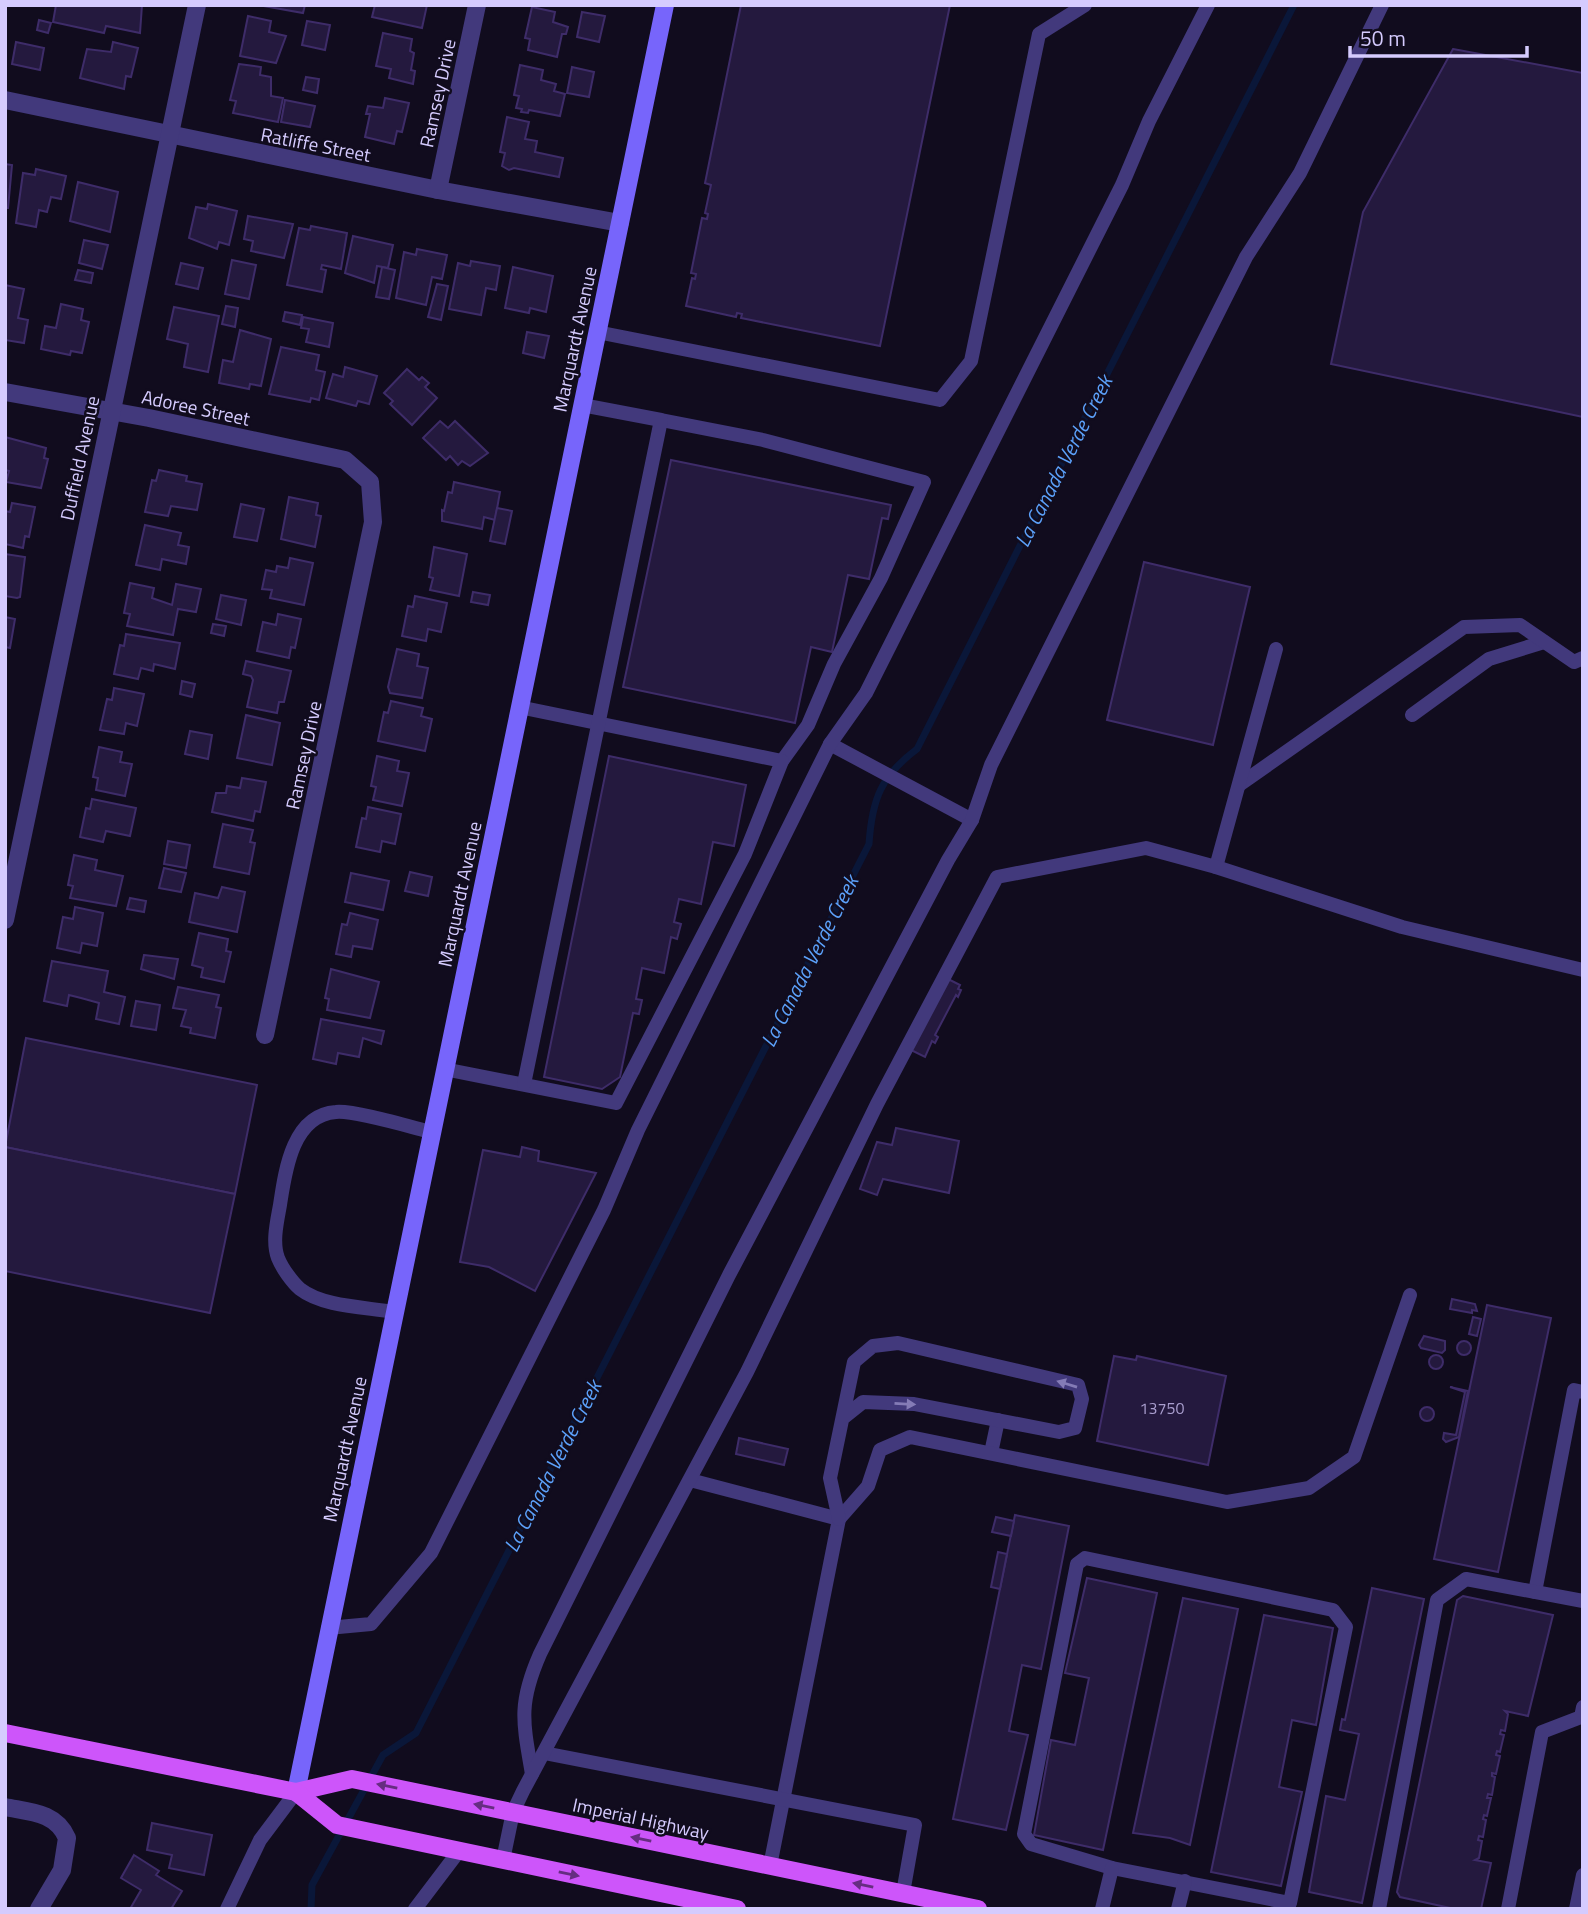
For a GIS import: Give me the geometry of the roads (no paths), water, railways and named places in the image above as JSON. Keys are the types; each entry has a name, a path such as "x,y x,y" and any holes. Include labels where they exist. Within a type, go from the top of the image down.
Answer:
{"main road":[{"name":"Imperial Highway","path":"5,1733 304,1793 352,1779 978,1909"},
{"name":"Imperial Highway","path":"304,1793 337,1825 737,1909"}],"street":[{"name":"Duffield Avenue","path":"5,920 197,5"},
{"name":"Ramsey Drive","path":"438,190 477,5"},
{"name":"Marquardt Avenue","path":"304,1793 328,1628 665,5"},
{"name":"Ratliffe Street","path":"5,100 438,190 620,223"},
{"name":"Adoree Street","path":"5,392 345,460 370,482"},
{"name":"Ramsey Drive","path":"265,1035 373,522 370,482"},
{"path":"5,1807 46,1815 64,1830 67,1847 62,1870 38,1909"}],"lane":[{"path":"597,332 940,400 971,361 1039,34 1085,5"},
{"path":"328,1628 371,1624 431,1553 604,1210 638,1130 830,744 872,681 1122,185 1150,121 1208,5"},
{"path":"532,1774 522,1718 526,1687 540,1654 729,1275 948,860 972,820 991,765 1246,257 1300,173 1382,5"},
{"path":"444,1069 616,1102 745,854 782,761 808,725 834,664 881,578 923,482 763,440 582,405"},
{"path":"524,1084 596,723 661,420"},
{"path":"1239,785 1464,627 1520,625 1574,662 1583,658"},
{"path":"1412,715 1489,659 1544,642"},
{"path":"1216,867 1276,649"},
{"path":"519,707 782,761"},
{"path":"830,744 972,820"},
{"path":"503,1860 513,1812 532,1774 747,1372 877,1104 997,877 1146,848 1216,867 1402,927 1583,970"},
{"path":"394,1312 315,1296 300,1289 288,1275 277,1258 275,1235 288,1159 296,1142 315,1119 337,1112 431,1132"},
{"path":"839,1520 868,1486 880,1450 910,1437 1227,1502 1309,1488 1354,1457 1410,1294"},
{"path":"770,1866 839,1520 830,1478 842,1418 854,1362 873,1346 898,1343 1078,1385 1082,1399 1075,1428 1059,1432 914,1404 863,1402 842,1418"},
{"path":"1535,1592 1574,1390 1583,1392"},
{"path":"991,1453 998,1420"},
{"path":"690,1480 839,1520"},
{"path":"1085,1558 1334,1610 1346,1627 1290,1903 1185,1881 1112,1868 1031,1844 1024,1835 1077,1564 1085,1558"},
{"path":"1379,1909 1437,1600 1466,1579 1583,1601"},
{"path":"1508,1909 1542,1732 1581,1717 1583,1707"},
{"path":"1560,1725 1583,1730"},
{"path":"544,1753 915,1825 903,1893"},
{"path":"227,1909 260,1840 304,1793"},
{"path":"415,1909 458,1851"},
{"path":"1102,1909 1112,1868"},
{"path":"1576,1909 1583,1875"},
{"path":"1178,1909 1185,1881"}],"waterway":[{"name":"La Canada Verde Creek","path":"311,1909 312,1885 383,1755 416,1733 869,844 873,814 881,790 895,769 917,749 1294,5"}]}
